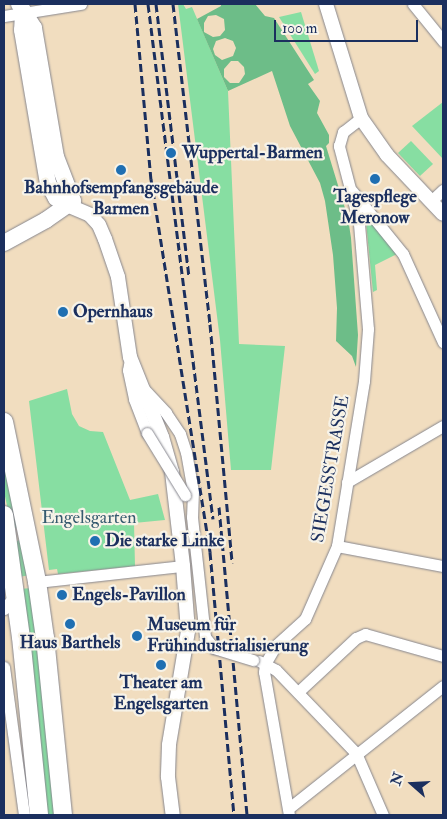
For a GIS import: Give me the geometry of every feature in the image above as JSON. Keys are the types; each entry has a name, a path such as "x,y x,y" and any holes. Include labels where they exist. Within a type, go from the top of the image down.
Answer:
{"main road":[{"path":"21,8 22,30 48,183 56,198 73,205"},
{"path":"4,243 73,205"},
{"path":"4,422 37,582 46,645 63,815"},
{"path":"4,515 16,594 38,786 39,815"},
{"path":"8,543 18,533 29,537"}],"street":[{"path":"4,16 21,8 81,4"},
{"path":"326,4 361,118 387,155 443,214"},
{"path":"413,4 443,41"},
{"name":"SIEGESSTRASSE","path":"265,664 276,645 305,619 337,546 365,372 368,329 359,223 338,146 343,132 361,118"},
{"path":"351,190 403,254 443,342"},
{"path":"431,201 443,190"},
{"path":"73,205 95,220 110,253 118,277 130,357 162,437 172,472 184,566 188,631 169,745 168,777 173,815"},
{"path":"130,357 128,370 134,399 147,433 185,495 192,517"},
{"path":"142,387 158,401 180,434 186,452 193,490 192,517 205,637 214,648 265,664 276,670 356,752 383,815"},
{"path":"347,482 443,426"},
{"path":"337,546 443,566"},
{"path":"37,582 184,566"},
{"path":"4,609 16,594"},
{"path":"298,692 356,638 365,634 443,656"},
{"path":"265,664 266,688 289,812"},
{"path":"4,667 24,815"},
{"path":"289,812 356,752 443,686"}],"green space":[{"path":"178,4 183,4 186,9 192,7 228,91 239,344 285,346 271,470 231,470 220,340"},
{"path":"221,4 255,4 265,16 274,18 314,80 308,84 320,101 317,113 329,135 329,143 326,146 348,218 351,238 358,335 356,367 352,356 336,341 337,308 333,255 325,201 320,183 290,126 272,71 228,91 197,19 221,6","holes":["216,15 224,19 225,30 220,36 213,37 204,32 204,23 208,16","225,38 233,41 236,48 233,56 222,60 215,55 213,49 216,41","231,61 238,61 244,67 245,74 239,83 230,83 224,77 224,69"]},
{"path":"301,12 319,71 315,74 279,17"},
{"path":"443,102 443,159 412,126"},
{"path":"411,141 433,164 420,176 398,153"},
{"path":"365,212 397,254 375,265 377,290 373,292"},
{"name":"Engelsgarten","path":"67,389 72,414 79,426 90,431 103,432 130,500 158,494 165,520 134,523 135,566 58,574 57,569 49,570 29,401"},
{"path":"4,444 17,528 14,528 4,492"},
{"path":"22,541 30,575 19,577 16,542"},
{"path":"32,588 57,815 44,815 20,589"}],"railway":[{"path":"135,4 151,179 210,552 234,815"},
{"path":"148,4 213,519"},
{"path":"156,4 189,277"},
{"path":"173,4 210,324 232,563"},
{"path":"219,507 247,815"}],"place":[{"name":"Wuppertal-Barmen","path":"171,153"},
{"name":"Bahnhofsempfangsgebäude Barmen","path":"121,170"},
{"name":"Tagespflege Meronow","path":"375,179"},
{"name":"Opernhaus","path":"63,312"},
{"name":"Die starke Linke","path":"95,541"},
{"name":"Engels-Pavillon","path":"62,595"},
{"name":"Haus Barthels","path":"70,624"},
{"name":"Museum für Frühindustrialisierung","path":"137,636"},
{"name":"Theater am Engelsgarten","path":"161,665"}]}
